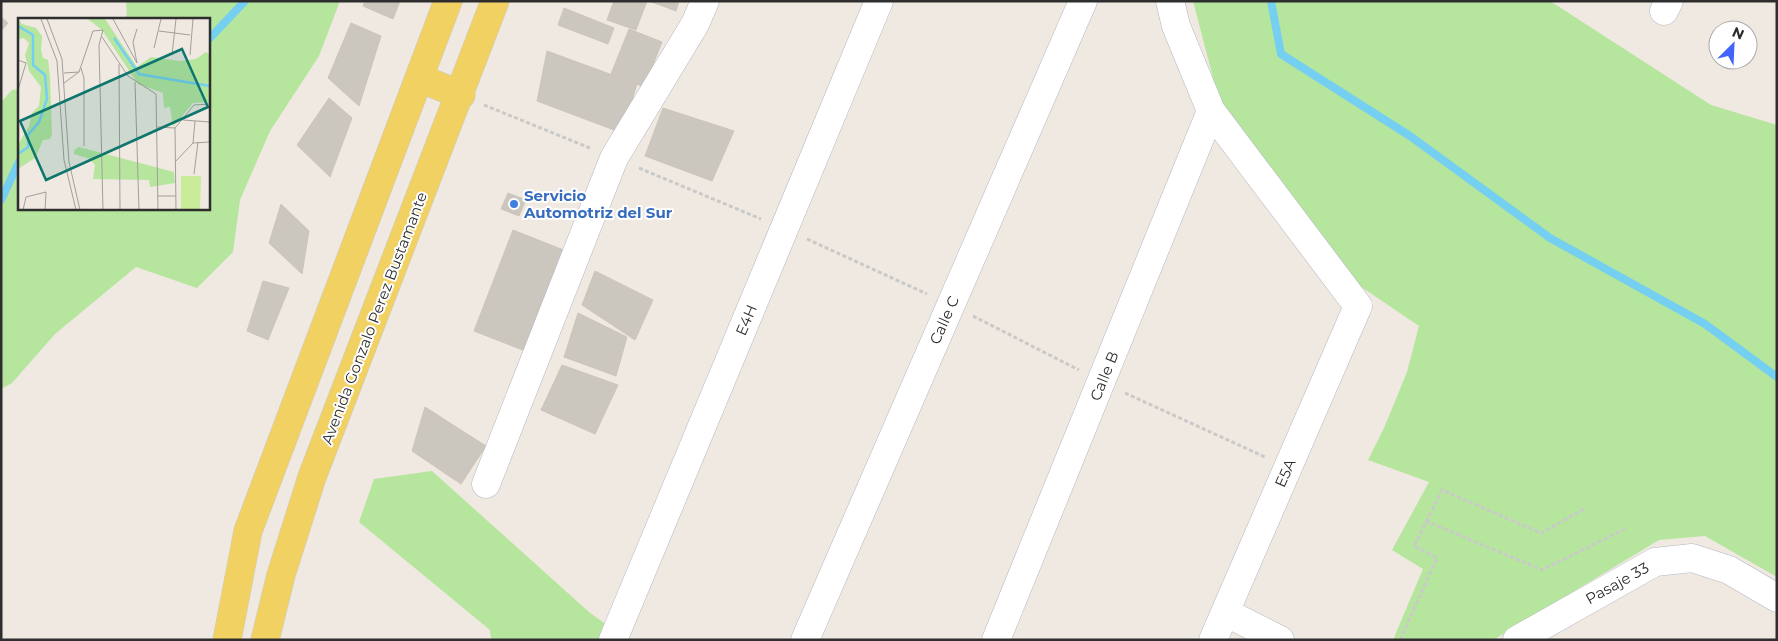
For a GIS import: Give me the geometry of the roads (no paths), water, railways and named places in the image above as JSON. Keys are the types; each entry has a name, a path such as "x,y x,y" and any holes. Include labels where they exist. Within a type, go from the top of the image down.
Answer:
{"main road":[{"path":"227,640 248,531 448,1"},
{"name":"Avenida Gonzalo Perez Bustamante","path":"265,640 281,575 312,477 461,95 495,1"},
{"path":"419,78 461,95"}],"street":[{"path":"486,484 614,158 694,24 705,1"},
{"name":"E4H","path":"613,640 879,1"},
{"name":"Calle C","path":"805,640 1083,1"},
{"path":"1170,1 1176,26 1211,111"},
{"name":"E5A","path":"1211,111 1358,306 1213,640"},
{"name":"Calle B","path":"996,640 1211,111"},
{"name":"Pasaje 33","path":"1516,640 1655,562 1692,558 1729,570 1777,598"},
{"path":"1225,612 1280,640"}],"waterway":[{"path":"210,38 245,1"},
{"path":"1271,1 1281,54 1410,136 1550,238 1705,324 1777,377"},
{"path":"1,200 18,164"}],"place":[{"name":"Servicio Automotriz del Sur","path":"514,204"}]}
